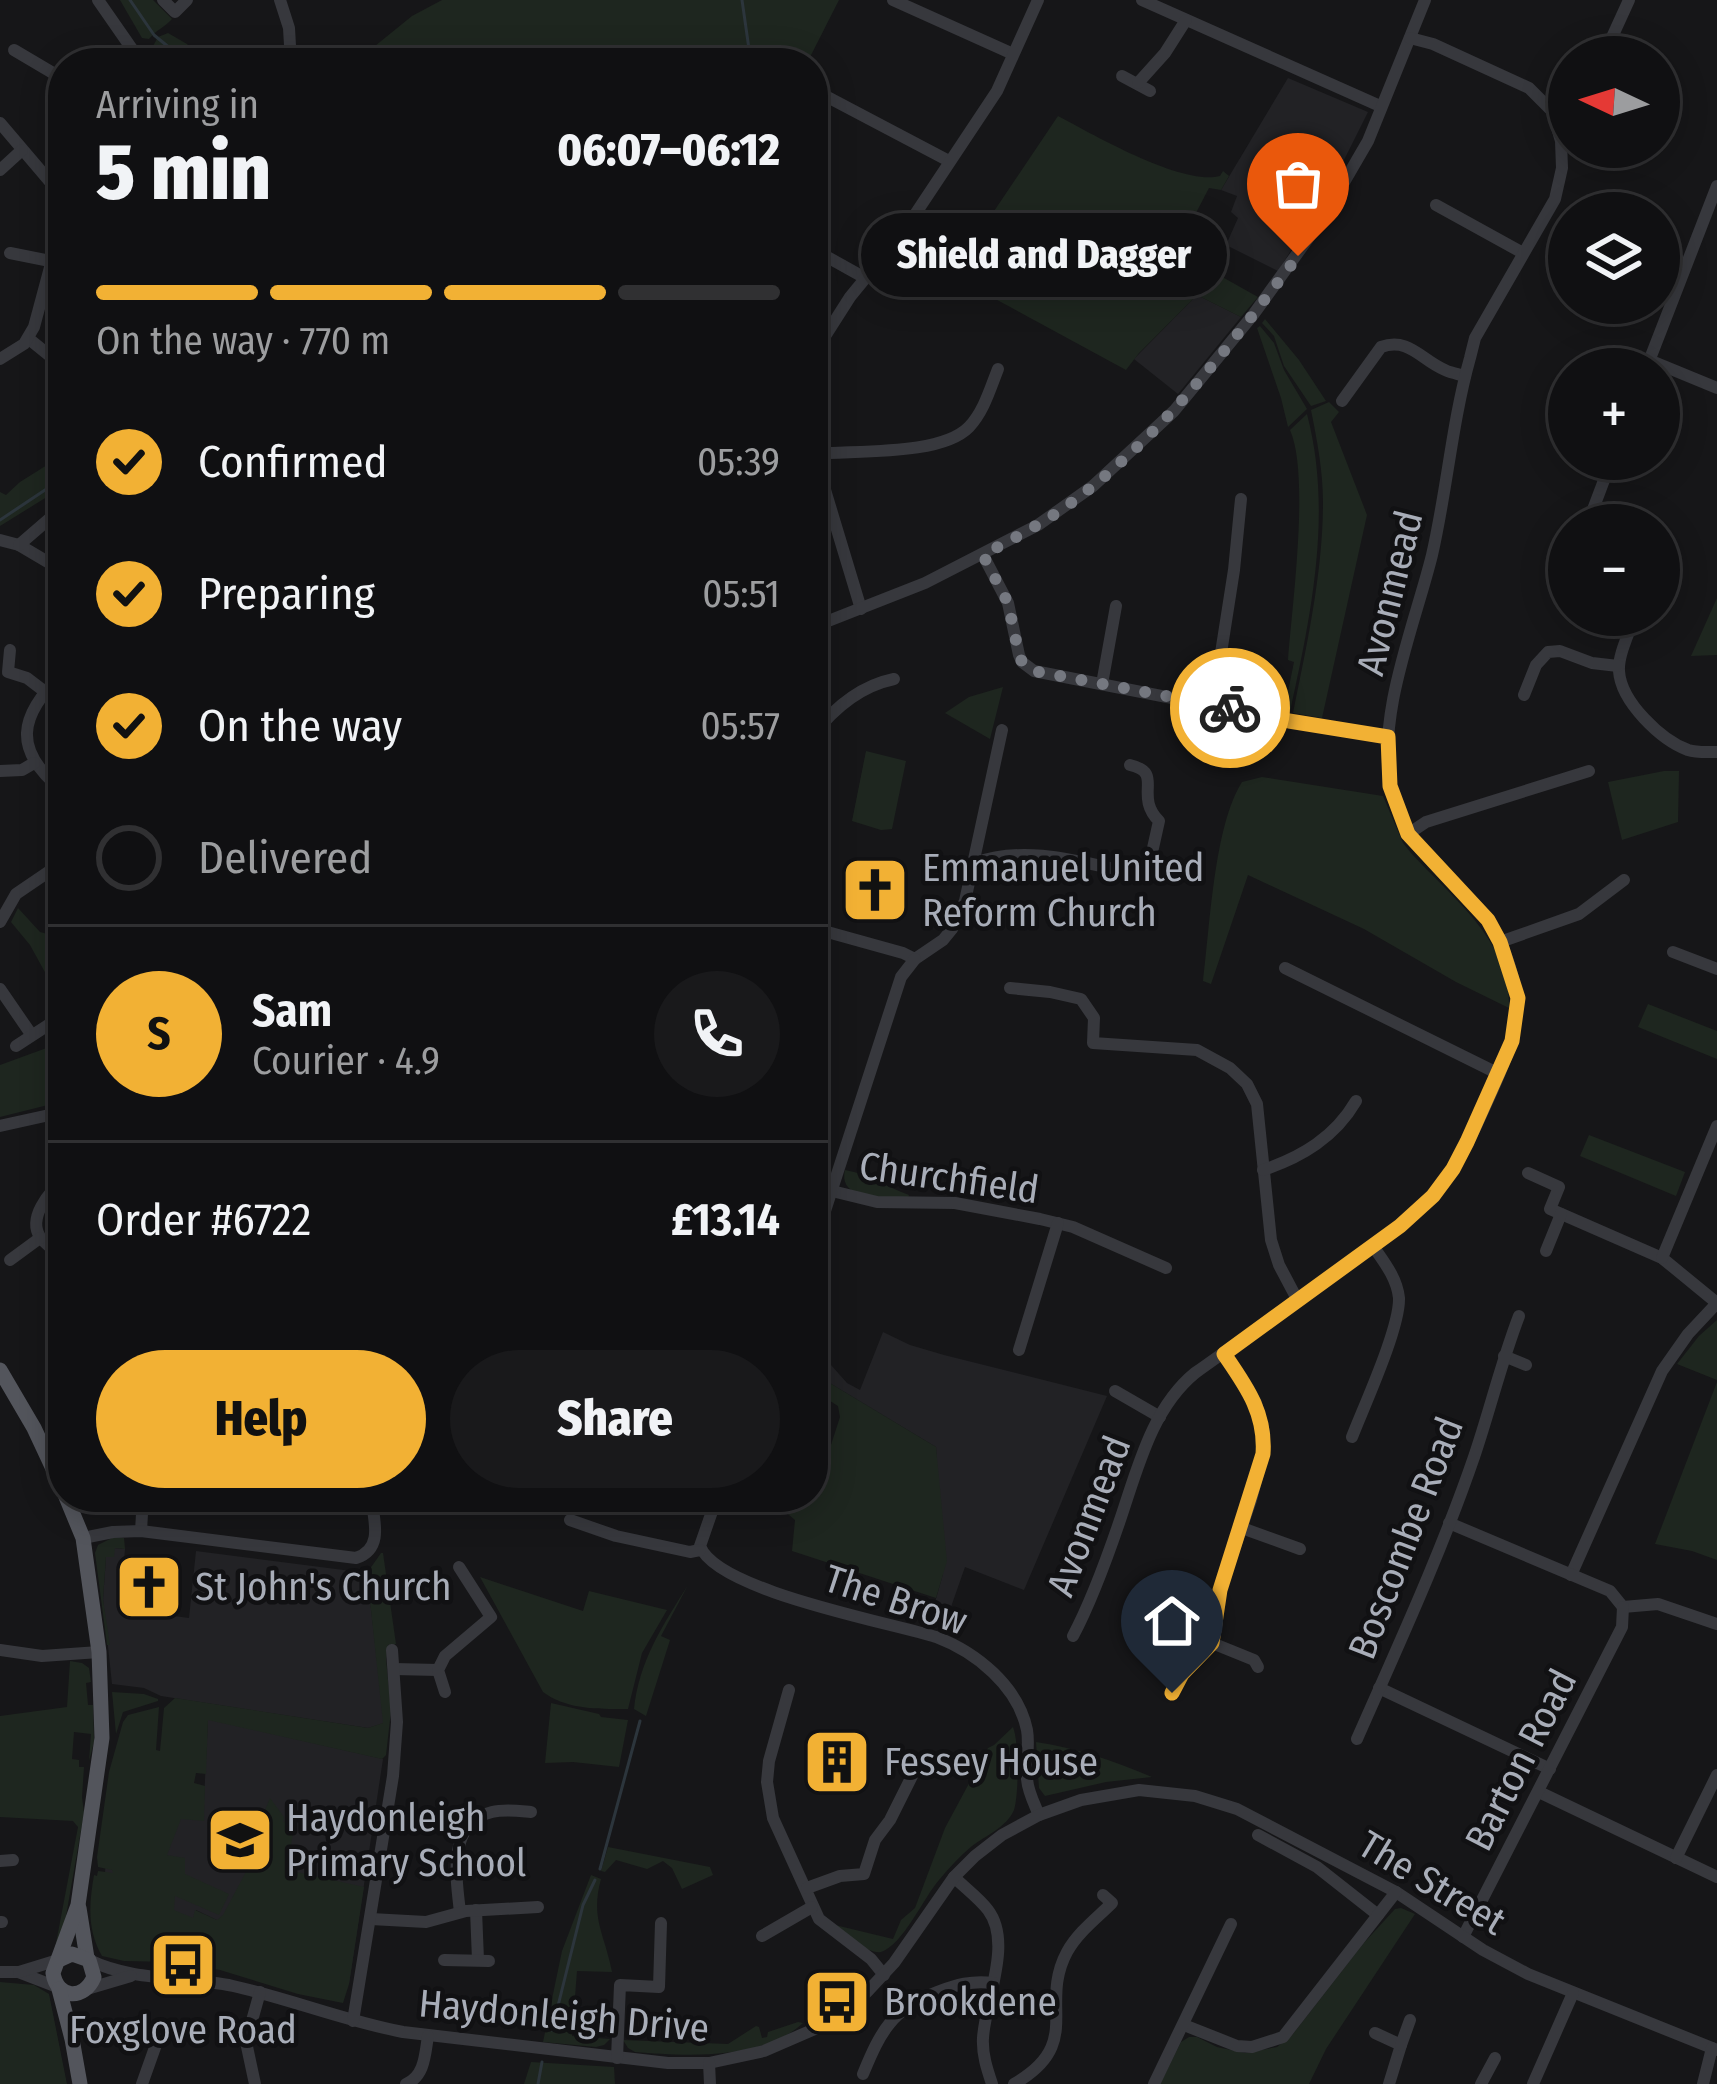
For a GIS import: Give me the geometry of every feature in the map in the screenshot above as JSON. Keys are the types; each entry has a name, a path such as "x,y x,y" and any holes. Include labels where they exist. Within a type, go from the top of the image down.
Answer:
{"main road":[{"path":"0,1370 48,1457"},
{"path":"73,1512 83,1538 99,1652 101,1750 78,1905 53,1973 80,2084"},
{"path":"72,2038 94,1977 78,1905"},
{"path":"58,1960 72,1954 87,1959"},
{"path":"58,1988 74,1995 86,1990"}],"street":[{"path":"98,0 131,48"},
{"path":"163,0 175,12 187,0"},
{"path":"280,0 291,48"},
{"path":"892,0 1013,54"},
{"path":"828,330 904,232 997,92 1038,0"},
{"path":"1142,0 1380,106"},
{"path":"828,621 983,555 1038,525 1093,486 1155,430 1309,241 1368,141 1425,0"},
{"path":"1613,36 1629,0"},
{"path":"1122,76 1144,87 1186,20"},
{"name":"Avonmead","path":"1410,38 1529,88 1548,106"},
{"path":"14,50 48,71"},
{"path":"828,97 949,161"},
{"path":"0,123 48,180"},
{"path":"0,170 22,150"},
{"name":"Avonmead","path":"1073,1636 1160,1417 1184,1382 1413,1215 1444,1182 1467,1142 1512,1041 1518,998 1500,942 1488,920 1408,834 1390,786 1388,737 1406,644 1432,556 1475,338 1555,200 1561,168"},
{"path":"1655,348 1717,186"},
{"path":"1436,205 1523,253"},
{"path":"10,254 48,261"},
{"path":"828,257 865,278"},
{"path":"0,358 28,339 48,270"},
{"path":"28,339 48,354"},
{"path":"1342,401 1381,346 1388,344 1404,344 1445,370 1465,376"},
{"path":"828,451 950,441 980,412 998,369"},
{"path":"1680,376 1717,388"},
{"path":"1213,704 1241,500"},
{"path":"828,501 861,609"},
{"path":"19,545 48,521"},
{"path":"0,540 48,562"},
{"path":"983,555 1008,603 1022,662 1034,671 1388,737"},
{"path":"1102,684 1116,606"},
{"path":"1628,636 1618,667 1638,712 1692,751 1717,752"},
{"path":"10,650 4,672 27,678 44,691"},
{"path":"1524,695 1547,652 1560,651 1618,667"},
{"path":"828,719 842,704 894,679"},
{"path":"48,687 29,722 29,748 48,780"},
{"path":"828,1203 901,977 952,929 965,901 1002,730"},
{"path":"0,771 34,763"},
{"path":"975,863 1039,854 1144,872 1150,866 1159,821 1147,806 1147,774 1130,765"},
{"path":"1408,834 1426,822 1589,771"},
{"path":"0,922 16,894 48,872"},
{"path":"1500,942 1579,914 1624,880"},
{"path":"828,932 915,959"},
{"path":"1673,952 1717,969"},
{"path":"1285,968 1499,1074"},
{"path":"0,988 31,1034"},
{"path":"1010,988 1081,999 1094,1018 1093,1043 1184,1048 1210,1055 1247,1084 1257,1104 1271,1240 1297,1299"},
{"path":"16,1046 48,1024"},
{"path":"1263,1170 1296,1157 1324,1138 1345,1120 1356,1100"},
{"path":"0,1126 48,1115"},
{"path":"1662,1258 1716,1127"},
{"path":"1528,1173 1559,1187 1550,1210 1662,1258 1717,1304 1662,1371 1571,1575"},
{"name":"Churchfield","path":"832,1191 890,1203 956,1203 1058,1223 1166,1268"},
{"path":"48,1197 37,1226 48,1245"},
{"path":"1546,1251 1561,1214"},
{"name":"Churchfield","path":"1019,1350 1058,1223"},
{"path":"10,1260 40,1238"},
{"path":"1352,1437 1399,1305 1392,1275 1373,1246"},
{"name":"Boscombe Road","path":"1357,1738 1474,1458 1520,1316"},
{"path":"1172,1693 1182,1674 1212,1643 1220,1590 1260,1467 1264,1432 1256,1402 1224,1354"},
{"path":"1504,1356 1526,1365"},
{"name":"Avonmead","path":"1115,1391 1160,1417"},
{"path":"141,1531 142,1512"},
{"path":"83,1538 141,1531 356,1558 369,1552 374,1541 373,1512"},
{"path":"570,1520 616,1536 702,1553 702,1534 711,1512"},
{"path":"1448,1523 1610,1591 1623,1607 1658,1604 1717,1624"},
{"path":"1242,1528 1300,1549"},
{"name":"The Brow","path":"702,1553 716,1566 760,1588 936,1636 980,1660 1023,1718 1028,1785 1040,1815"},
{"path":"446,1692 438,1670 445,1656 491,1617 459,1567"},
{"name":"Barton Road","path":"1463,1937 1622,1628 1623,1607"},
{"path":"1212,1643 1254,1660 1258,1667"},
{"path":"0,1650 53,1657 99,1652"},
{"path":"353,2021 393,1777 397,1722 392,1651"},
{"path":"394,1669 438,1670"},
{"path":"1379,1688 1550,1769"},
{"path":"789,1690 767,1782 778,1831 826,1927 854,1945 884,1975"},
{"path":"807,1888 840,1876 864,1874 875,1840 914,1772"},
{"path":"1676,1858 1717,1775"},
{"name":"The Street","path":"1113,1793 1150,1791 1216,1801 1257,1818 1396,1892 1516,1968 1715,2049"},
{"path":"1539,1792 1717,1877"},
{"name":"Haydonleigh Drive","path":"87,1959 132,1975 260,1992 353,2021 428,2036 668,2063 709,2063 764,2051 811,2032 854,2003 884,1975 954,1877 986,1846 1040,1815 1113,1793"},
{"path":"460,1912 457,1861 464,1830 492,1812 531,1812"},
{"path":"1258,1835 1316,1867 1378,1915"},
{"path":"954,1877 993,1918 998,1947 982,2045 992,2084"},
{"path":"1184,2025 1237,2046 1252,2047 1283,2037 1396,1892"},
{"path":"1014,2084 1036,2071 1048,2056 1067,1952 1112,1903 1103,1894"},
{"path":"371,1918 418,1923 460,1912 538,1907"},
{"path":"762,1936 812,1907"},
{"path":"444,1960 484,1961 476,1910"},
{"path":"616,2058 620,1985 659,1987 661,1923"},
{"path":"1154,2084 1231,1924"},
{"path":"0,1972 18,1972 58,1960"},
{"path":"18,1972 58,1988"},
{"name":"Haydonleigh Drive","path":"86,1990 132,1975"},
{"path":"862,2074 886,2025 907,2005 961,1984 993,1983"},
{"path":"255,2084 246,2042 260,1992"},
{"path":"1533,2084 1573,1993"},
{"path":"1389,2084 1410,2020"},
{"path":"1375,2033 1401,2045"},
{"path":"412,2083 423,2064 428,2036"},
{"path":"142,2084 158,2038"},
{"path":"1703,2084 1715,2049"},
{"path":"1481,2084 1495,2058"},
{"path":"709,2063 710,2084"}],"shaded area":[{"path":"120,0 153,0 172,19 149,39 142,38"},
{"path":"442,0 839,0 815,48 373,48 412,16"},
{"path":"168,33 190,48 152,48 158,37"},
{"path":"1288,78 1368,112 1329,190 1278,271 1226,245 1238,218 1231,212 1237,196 1221,190"},
{"path":"1058,116 1184,174 1220,176 1223,171 1229,176 1221,190 1209,188 1176,251 1258,297 1241,317 1197,295 1126,370 951,275"},
{"path":"1197,295 1241,317 1178,394 1134,359"},
{"path":"1265,319 1326,401 1311,406 1284,366 1274,336 1262,323"},
{"path":"1257,328 1274,343 1307,409 1288,427"},
{"path":"1329,402 1339,412 1331,422 1367,515 1322,718 1293,713 1322,528 1322,479 1311,410"},
{"path":"1307,414 1315,451 1319,526 1311,601 1290,712 1284,711 1294,662 1288,660 1299,477 1290,430"},
{"path":"48,464 48,496 0,526 0,492 6,495"},
{"path":"1717,598 1717,655 1691,656"},
{"path":"1003,687 990,739 945,713 969,697"},
{"path":"866,751 906,761 892,829 852,821"},
{"path":"1679,771 1678,822 1622,840 1608,782"},
{"path":"1262,777 1383,796 1403,843 1490,941 1501,962 1509,1008 1364,929 1248,875 1211,984 1203,981 1225,824 1242,782"},
{"path":"18,908 40,932 48,934 48,978 30,945 11,922"},
{"path":"1648,1004 1717,1031 1717,1059 1638,1027"},
{"path":"48,1047 48,1105 0,1117 0,1065"},
{"path":"1589,1135 1685,1172 1676,1196 1580,1156"},
{"path":"845,1170 908,1198 856,1193 845,1180"},
{"path":"1717,1320 1717,1380 1677,1364"},
{"path":"883,1332 944,1355 1107,1396 1024,1590 965,1567 945,1624 930,1620 943,1574 936,1447 828,1382 828,1363 860,1390"},
{"path":"828,1382 936,1447 947,1561 936,1598 792,1551 795,1520 786,1512 828,1512 828,1448 840,1417 838,1406 828,1400"},
{"path":"1717,1382 1717,1560 1655,1544"},
{"path":"124,1538 125,1549 115,1548 114,1557 106,1557 107,1645 95,1553 98,1545"},
{"path":"114,1548 125,1549 120,1603 124,1613 150,1616 189,1618 196,1551 367,1573 384,1723 368,1728 112,1684 103,1599 106,1557"},
{"path":"381,1553 396,1644 388,1645 386,1659 391,1711 386,1755 382,1759 208,1720 206,1774 196,1773 194,1783 205,1786 204,1821 181,1819 167,1855 185,1858 185,1874 229,1894 219,1915 175,1896 174,1910 193,1918 195,1910 217,1920 248,1868 242,1866 270,1798 284,1817 283,1823 293,1816 287,1870 364,1887 343,2003 220,1970 102,1956 92,1927 91,1896 94,1875 113,1873 98,1867 97,1857 109,1772 123,1722 128,1715 159,1707 156,1750 160,1751 164,1708 175,1698 368,1728 383,1723 367,1573"},
{"path":"123,1569 134,1570 129,1573 132,1610 145,1611 151,1593 168,1595 166,1615 124,1614 120,1604"},
{"path":"480,1577 583,1611 589,1591 667,1610 642,1653 628,1709 573,1705 543,1692"},
{"path":"688,1585 661,1636 670,1640 646,1716 634,1709 641,1675 661,1629"},
{"path":"70,1661 89,1668 91,1682 86,1683 88,1705 93,1705 94,1742 89,1761 91,1734 74,1732 72,1759 84,1767 84,1813 62,1939 53,1959 78,1827 73,1821 0,1817 0,1716 67,1707"},
{"path":"112,1692 144,1694 158,1701 123,1712 116,1734"},
{"path":"551,1703 628,1720 619,1767 545,1763"},
{"name":"Haydonleigh Primary School","path":"208,1719 383,1759 349,1984 196,1910 193,1943 101,1912 111,1811 203,1820"},
{"path":"1013,1727 1017,1792 1006,1821 951,1867 889,1948 870,1950 843,1933 835,1925 893,1939 901,1920 915,1908 945,1828 988,1748"},
{"path":"1036,1742 1095,1756 1152,1777 1045,1796 1039,1788"},
{"path":"608,1847 710,1867 713,1875 682,1889 663,1861 647,1869 616,1860 601,1871"},
{"path":"591,1875 601,1879 598,1916 612,1972 577,1971 572,2036 610,2039 596,2047 543,2042 562,1951"},
{"path":"1401,1908 1415,1914 1326,2049 1309,2084 1160,2084 1181,2042 1189,2037 1245,2053 1277,2047 1293,2034 1363,1944"},
{"path":"0,1982 34,1985 49,1994 67,2084 0,2084"},
{"path":"803,2023 767,2044 723,2053 635,2052 623,2040 728,2044 756,2026 762,2038"},
{"path":"531,2062 614,2067 615,2084 524,2084"}],"waterway":[{"path":"130,0 154,35 170,48"},
{"path":"742,0 749,48"},
{"path":"0,520 48,488"},
{"path":"600,1869 640,1721"},
{"path":"552,2030 583,1905 595,1880"},
{"path":"538,2084 542,2062"}],"way so far":[{"path":"1230,708 1034,671 1022,662 1008,603 983,555 1069,504 1155,430 1196,386 1298,256"}],"place":[{"name":"Shield and Dagger","path":"1298,256"},
{"name":"Emmanuel United Reform Church","path":"875,890"},
{"name":"St John's Church","path":"149,1587"},
{"name":"Fessey House","path":"837,1762"},
{"name":"Haydonleigh Primary School","path":"240,1840"},
{"name":"Foxglove Road","path":"183,1965"},
{"name":"Brookdene","path":"837,2002"}],"route":[{"path":"1172,1693 1182,1674 1212,1643 1220,1590 1263,1454 1260,1414 1224,1354 1400,1226 1433,1196 1460,1156 1504,1064 1518,998 1495,929 1408,834 1390,786 1388,737 1230,708"}]}
